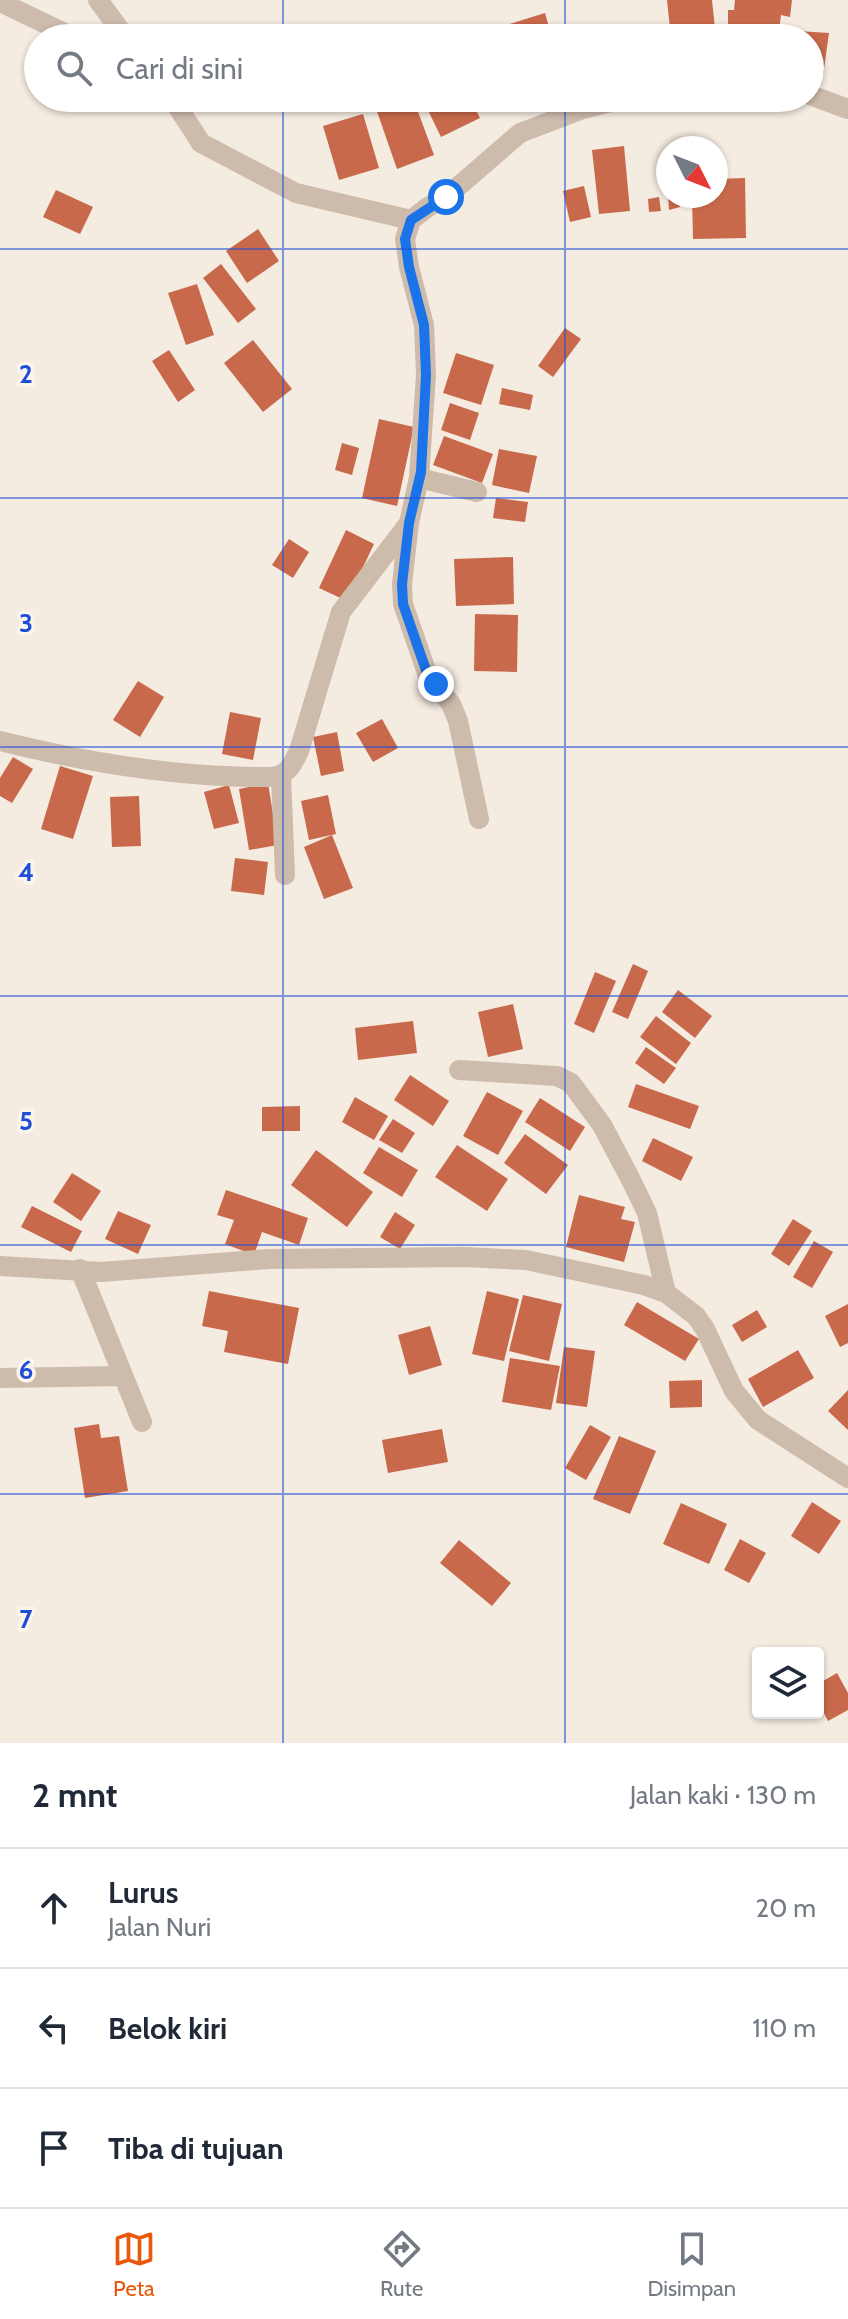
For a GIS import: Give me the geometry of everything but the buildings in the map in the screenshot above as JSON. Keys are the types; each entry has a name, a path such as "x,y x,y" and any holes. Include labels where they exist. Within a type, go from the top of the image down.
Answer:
{"street":[{"path":"98,0 116,24"},
{"path":"0,2 46,24"},
{"path":"824,100 848,109"},
{"path":"181,112 201,143 296,193 411,220"},
{"path":"479,819 458,721 451,704 427,673 403,604 402,584 409,523 419,478 426,375 424,325 405,239 411,220 446,197 520,133 575,112"},
{"path":"419,478 477,492"},
{"path":"0,741 92,761 196,774 281,775 289,770 299,751 341,612 409,523"},
{"path":"281,775 285,875"},
{"path":"459,1070 557,1076 571,1083 602,1125 647,1213 666,1293"},
{"path":"0,1266 128,1271 269,1259 465,1257 526,1260 644,1285 666,1293 696,1316 734,1391 758,1420 848,1478"},
{"path":"80,1269 142,1422"},
{"path":"0,1378 123,1376"}],"route":[{"path":"436,684 427,673 415,644 403,604 402,584 409,523 421,472 426,375 424,325 405,239 411,220 446,197"}]}
